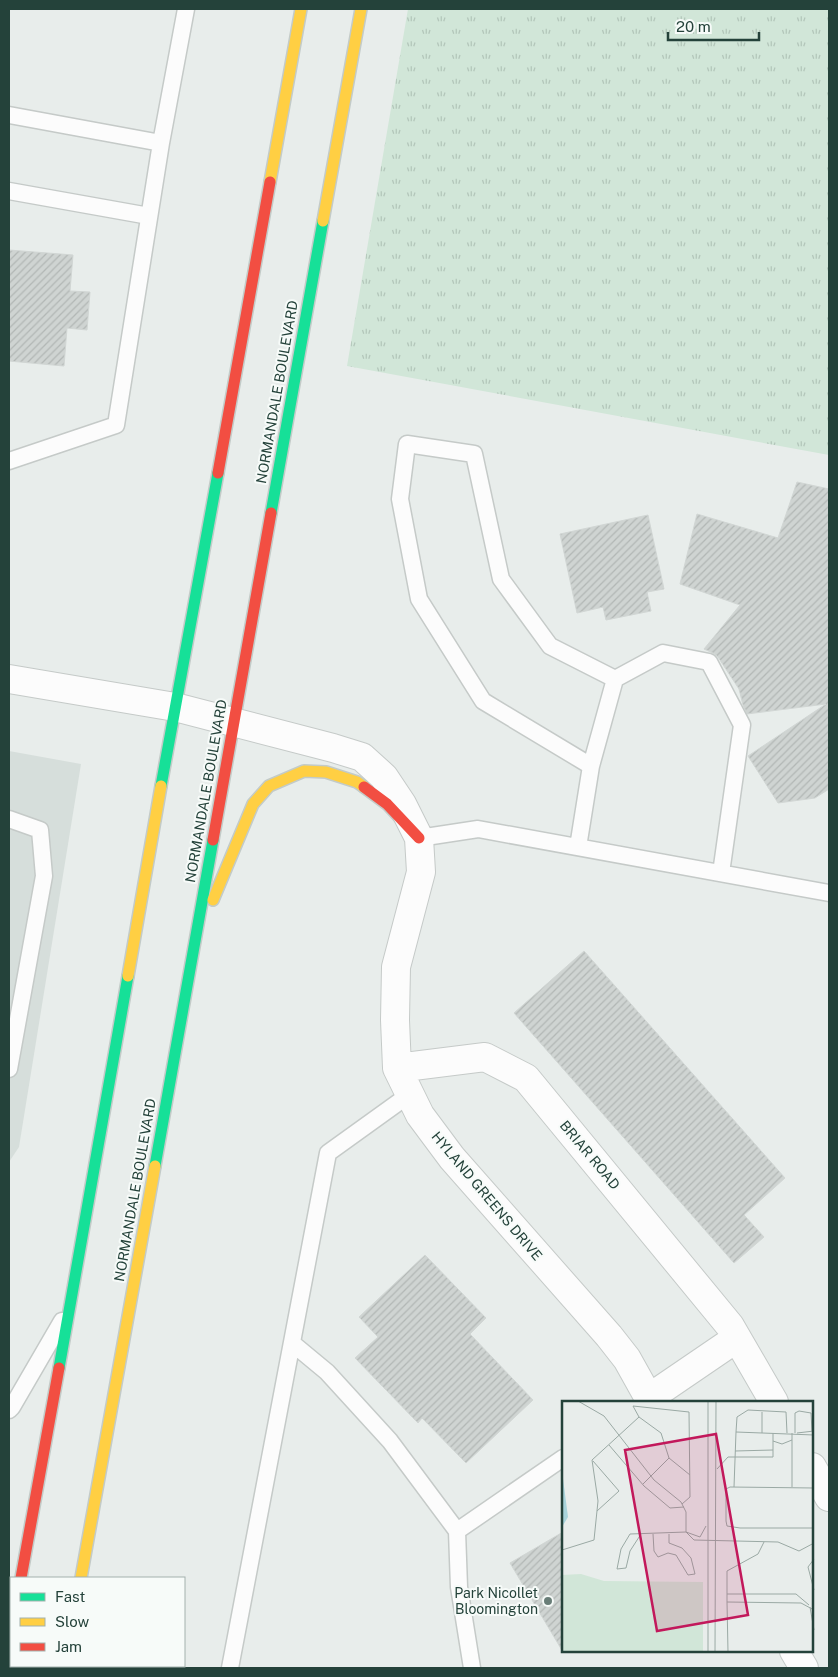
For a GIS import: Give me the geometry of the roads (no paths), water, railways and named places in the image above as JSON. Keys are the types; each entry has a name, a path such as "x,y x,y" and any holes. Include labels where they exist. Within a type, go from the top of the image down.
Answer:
{"main road":[{"path":"21,1577 301,9"},
{"name":"NORMANDALE BOULEVARD","path":"81,1577 361,9"},
{"path":"194,943 253,804 270,786 286,778 304,771 326,772 357,782 387,804 419,838"}],"street":[{"name":"HYLAND GREENS DRIVE","path":"9,679 175,707 333,748 362,758 384,777 402,804 419,838 421,872 396,967 395,1020 397,1068 420,1115 452,1158 609,1336 627,1359 648,1401"},
{"name":"BRIAR ROAD","path":"397,1068 485,1057 526,1078 730,1326 773,1401"},
{"path":"648,1401 737,1338"},
{"path":"813,1469 829,1497"},
{"path":"795,1652 804,1668"}],"lane":[{"path":"9,461 116,425 161,143 186,9"},
{"path":"9,115 161,143"},
{"path":"9,191 149,216"},
{"path":"591,766 483,701 419,599 400,499 407,444 474,454 500,579 550,646 615,679"},
{"path":"578,847 591,766 615,679 663,653 709,662 742,724 721,873"},
{"path":"9,819 40,830 44,876 9,1069"},
{"path":"419,838 478,829 828,891"},
{"path":"230,1668 328,1153 410,1094"},
{"path":"9,1410 71,1304"},
{"path":"292,1343 327,1372 390,1441 457,1531 459,1587 472,1668"},
{"path":"457,1531 562,1459"}],"place":[{"name":"Park Nicollet Bloomington","path":"548,1601"}]}
